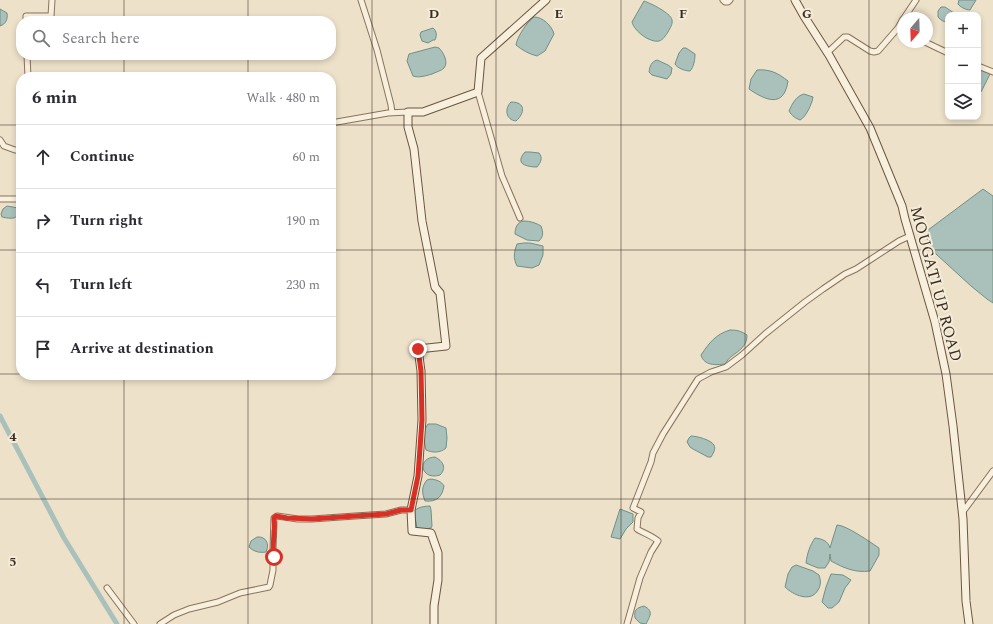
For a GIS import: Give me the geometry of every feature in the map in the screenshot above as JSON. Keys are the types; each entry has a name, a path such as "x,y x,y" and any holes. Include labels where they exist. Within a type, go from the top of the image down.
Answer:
{"street":[{"path":"26,16 51,16 52,0"},
{"path":"360,0 377,50 392,113"},
{"path":"520,218 502,176 478,92 481,58 546,0"},
{"path":"723,0 728,2 730,0"},
{"name":"MOUGATI UP ROAD","path":"795,0 870,128 902,206 935,322 946,374 953,426 962,512 966,601 969,624"},
{"path":"907,12 916,0"},
{"path":"827,53 844,37 848,37 870,51 878,51 897,29"},
{"path":"933,46 945,52"},
{"path":"27,60 28,72"},
{"path":"981,67 993,72"},
{"path":"336,122 388,113 423,112 478,92"},
{"path":"408,112 408,127 414,149 422,221 435,287 440,293 446,346 418,349 421,371 422,420 418,476 411,510 412,531 431,533 438,553 438,580 434,606 434,624"},
{"path":"0,140 4,146 16,150"},
{"path":"0,199 16,200"},
{"path":"627,624 640,578 651,552 658,541 654,537 642,533 637,529 638,518 641,512 632,508 651,462 653,453 663,434 698,379 711,372 726,367 822,289 899,241 910,236"},
{"path":"962,512 993,471"},
{"path":"160,624 174,615 189,609 218,602 240,593 269,587 273,570 274,518 276,516 312,519 386,514 401,510 411,510"},
{"path":"107,588 134,624"}],"water":[{"path":"959,0 976,0 970,10 959,5"},
{"path":"644,1 664,11 671,17 672,24 668,32 659,41 651,40 643,36 633,25 632,22"},
{"path":"941,7 945,7 952,12 945,12 945,22 938,17 938,11"},
{"path":"0,9 7,13 7,19 5,23 0,26"},
{"path":"534,17 547,22 554,34 545,51 537,56 526,52 516,45 518,38 528,22"},
{"path":"433,28 436,34 435,40 428,43 422,41 420,35 421,32"},
{"path":"435,47 439,48 445,57 446,63 444,68 432,74 420,77 413,76 407,61 409,54"},
{"path":"683,48 686,48 695,54 690,71 681,69 675,64 679,53"},
{"path":"657,60 672,68 671,74 667,79 652,75 649,72 651,64"},
{"path":"757,70 774,72 788,81 786,90 782,96 773,100 767,99 749,89 751,79"},
{"path":"981,70 990,74 981,92"},
{"path":"804,94 813,97 808,110 800,120 794,117 789,111 797,98"},
{"path":"511,102 516,102 522,106 521,115 516,121 510,119 507,114 507,108"},
{"path":"525,152 539,153 541,160 537,167 529,166 521,162 522,156"},
{"path":"983,189 993,196 993,303 971,286 936,254 924,233"},
{"path":"7,206 16,208 16,217 2,217 1,214 3,209"},
{"path":"524,221 533,222 541,226 543,234 539,241 527,240 515,234 517,226"},
{"path":"524,243 543,246 543,255 539,265 532,268 517,266 514,258 516,247 517,244"},
{"path":"730,330 739,331 747,335 746,342 738,352 725,364 711,364 705,361 701,355 707,347 717,337"},
{"path":"428,424 436,424 446,428 447,438 446,448 444,450 431,452 426,450 424,433"},
{"path":"691,436 710,441 714,445 715,448 711,457 708,457 690,447 687,442"},
{"path":"435,457 444,467 440,475 434,476 425,472 423,465 429,458"},
{"path":"431,479 442,483 444,486 443,490 436,500 425,501 423,488 427,480"},
{"path":"430,506 431,528 417,528 415,510"},
{"path":"620,509 633,514 633,522 626,529 620,539 611,537"},
{"path":"837,525 852,531 879,548 879,555 870,571 854,571 845,568 831,561 830,554 829,562 825,568 818,568 806,563 809,550 815,538 825,541 830,548"},
{"path":"257,537 265,539 268,546 266,552 257,552 249,547 251,541"},
{"path":"796,565 813,571 819,575 820,586 815,594 807,597 797,595 785,587 788,574 792,567"},
{"path":"831,574 843,575 851,580 845,588 839,602 832,608 828,608 822,602"},
{"path":"644,606 650,612 650,616 646,624 640,623 635,618 636,610"}],"waterway":[{"path":"0,416 64,538 117,624"}],"route":[{"path":"274,557 274,518 276,516 312,519 386,514 401,510 411,510 418,476 422,420 421,371 418,349"}]}
